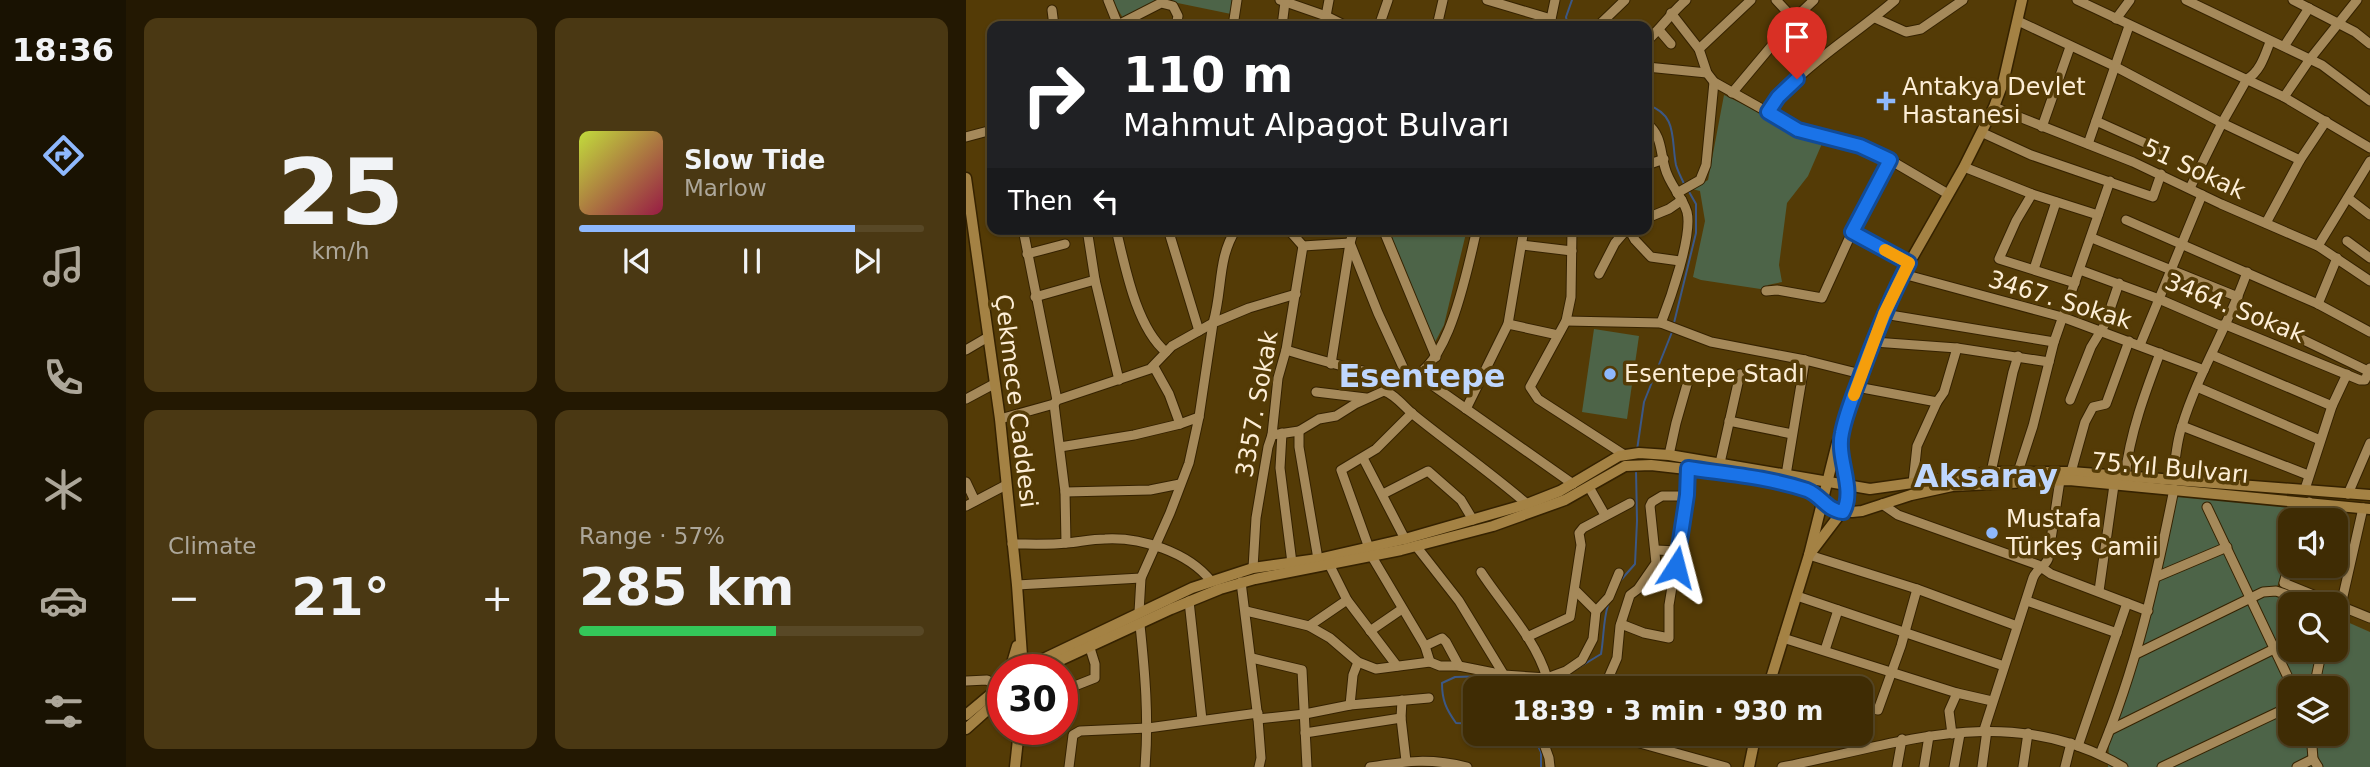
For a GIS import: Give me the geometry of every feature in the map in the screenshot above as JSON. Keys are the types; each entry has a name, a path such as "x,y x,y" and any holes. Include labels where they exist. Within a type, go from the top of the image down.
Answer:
{"main road":[{"path":"1771,676 1809,555 1835,447 1861,374 1903,274 1983,133 2003,83 2022,0"},
{"name":"Çekmece Caddesi","path":"966,178 1000,419 1021,654"},
{"path":"1809,555 1843,512 1848,499 1840,447 1841,434"},
{"path":"1054,654 1139,612 1212,582 1330,566 1405,540 1527,504 1573,484 1622,455 1787,484 1814,493 1823,499 1831,510 1843,512"},
{"path":"1076,654 1248,576 1292,563 1416,546 1493,526 1565,500 1620,468 1669,455 1846,486"},
{"name":"75.Yıl Bulvarı","path":"1846,486 1886,489 1991,472 2071,472 2125,476 2367,508"},
{"name":"75.Yıl Bulvarı","path":"1843,512 1862,511 1911,495 1952,486 2060,480 2114,485 2174,484 2305,489 2370,495"},
{"path":"1139,612 1140,625"},
{"path":"1014,654 1020,630"},
{"path":"966,715 987,700"},
{"path":"966,729 987,713"},
{"path":"1015,767 1017,745"},
{"path":"1749,767 1753,746"}],"street":[{"path":"1108,0 1116,21"},
{"path":"1234,21 1237,0"},
{"path":"1326,16 1329,0"},
{"path":"1381,21 1388,0"},
{"path":"1438,21 1443,0"},
{"path":"1487,0 1546,21"},
{"path":"1552,21 1555,0"},
{"path":"1603,21 1625,0"},
{"path":"1652,36 1686,0"},
{"path":"1699,50 1751,0"},
{"path":"1776,0 1794,19"},
{"path":"1732,93 1794,19 1814,0"},
{"path":"1768,112 1778,97 1797,79 1895,0"},
{"path":"1875,18 1906,32 1921,29 1963,0"},
{"path":"2077,0 2284,97 2370,148"},
{"path":"2116,19 2130,0"},
{"path":"2186,0 2322,65 2370,101"},
{"path":"2294,0 2340,24 2370,44"},
{"path":"2284,97 2357,0"},
{"path":"1282,21 1282,1 1336,21"},
{"path":"1125,21 1161,3 1173,6 1178,16 1176,21"},
{"path":"2285,45 2309,8"},
{"path":"1052,10 1053,21"},
{"path":"1671,13 1699,50 1707,73 1714,82 1798,130 1860,146 1948,194"},
{"path":"2018,21 2300,160"},
{"path":"2088,144 2129,26"},
{"path":"1659,30 1671,44"},
{"path":"2190,188 2222,123 2247,79 2259,67 2270,42"},
{"path":"2042,127 2070,47"},
{"path":"1652,68 1707,73"},
{"path":"1652,216 1669,209 1700,180 1706,165 1714,82"},
{"name":"51 Sokak","path":"1994,107 2161,174 2318,246 2370,281"},
{"path":"2096,121 2165,152"},
{"path":"2266,223 2300,160 2326,121"},
{"path":"1652,129 1658,136 1665,167 1688,217 1680,261 1661,323"},
{"path":"966,137 987,131"},
{"path":"1983,133 2031,155 2153,197 2161,174"},
{"path":"1652,163 1664,159"},
{"path":"1766,291 1777,290 1822,298 1852,232 1890,160"},
{"path":"2318,246 2370,161"},
{"path":"1964,167 2032,194 2098,215"},
{"path":"2018,472 2054,342 2110,181"},
{"path":"2032,194 1999,259 2075,283"},
{"path":"2140,345 2202,195"},
{"path":"2348,198 2370,215"},
{"path":"2034,269 2056,202"},
{"path":"2126,220 2318,304 2370,332"},
{"path":"1852,232 1909,263"},
{"path":"1024,235 1056,402 1065,492 1066,543"},
{"path":"1088,235 1095,279 1119,380"},
{"path":"1118,235 1132,291 1145,323 1158,346 1166,352"},
{"path":"1170,235 1199,331"},
{"path":"1139,612 1141,578 1189,463 1217,309 1224,251 1233,235"},
{"path":"1293,235 1303,246 1350,243"},
{"path":"1331,364 1352,235"},
{"path":"1385,235 1436,357"},
{"path":"1286,350 1331,364 1402,380 1413,376 1436,357 1456,312 1475,235"},
{"path":"1466,409 1508,324 1523,235"},
{"path":"1572,235 1571,297 1566,321 1530,387 1538,399 1622,455"},
{"path":"1599,274 1615,243 1622,235"},
{"path":"1632,235 1651,257 1680,261"},
{"path":"2092,237 2238,297"},
{"path":"2347,241 2370,258"},
{"path":"1350,243 1378,313 1413,376 1466,409 1573,484"},
{"path":"1027,254 1065,244"},
{"path":"1522,245 1572,251"},
{"name":"3357. Sokak","path":"1259,767 1261,758 1258,716 1246,611 1248,576 1272,435 1278,378 1286,350 1303,246"},
{"path":"2318,304 2337,258"},
{"name":"3464. Sokak","path":"2080,270 2119,283 2219,325 2227,325 2347,374"},
{"path":"2100,754 2136,654 2148,611 2174,484 2182,426 2204,370 2235,307 2247,272"},
{"name":"3467. Sokak","path":"1903,274 2062,317 2204,370"},
{"path":"1035,297 1095,279"},
{"path":"2070,400 2080,372 2105,324 2119,283"},
{"path":"1000,419 1154,367 1166,352 1213,323 1296,294"},
{"path":"2235,307 2370,370 2365,380 2347,374 2332,406 2305,489"},
{"path":"1884,314 2054,342"},
{"path":"1566,321 1661,323 1711,342 1861,374"},
{"path":"1508,324 1558,335"},
{"path":"966,350 988,337"},
{"path":"2071,472 2085,422 2093,407 2106,404 2129,341"},
{"path":"1874,342 1957,348 2049,362"},
{"path":"1913,483 1917,446 1948,383 1957,348"},
{"path":"2125,476 2129,448 2142,401 2160,353"},
{"path":"2213,355 2332,406"},
{"path":"1991,472 2018,356"},
{"path":"1786,475 1805,360"},
{"path":"1154,367 1169,394 1180,424"},
{"path":"1669,455 1690,374"},
{"path":"1720,463 1740,374"},
{"path":"966,399 994,384"},
{"path":"1857,387 1937,402"},
{"path":"2197,387 2320,440"},
{"path":"1316,391 1367,398"},
{"path":"1272,435 1299,431 1319,419 1336,416 1384,391 1390,393 1527,504"},
{"path":"1412,413 1376,449 1340,470 1370,552 1425,646 1430,662"},
{"path":"1060,447 1135,435 1199,417"},
{"path":"1729,421 1792,433"},
{"path":"2182,426 2308,475"},
{"path":"1299,431 1299,447 1318,559"},
{"path":"1282,433 1280,468 1292,563"},
{"path":"2348,494 2370,443"},
{"path":"1363,458 1405,540"},
{"path":"1621,624 1643,633 1669,638 1668,606 1687,495 1688,468"},
{"path":"1383,494 1429,471 1461,500 1473,520"},
{"path":"1982,767 1992,701 2033,578 2048,559 2060,480"},
{"path":"966,482 970,503 1006,485"},
{"path":"1065,492 1150,490 1180,484"},
{"path":"2099,591 2114,485"},
{"path":"1589,487 1605,515"},
{"path":"1609,676 1617,658 1621,624 1630,595 1638,589 1656,563 1657,550 1650,506 1662,496 1687,495"},
{"path":"2307,508 2309,502"},
{"path":"1527,637 1570,617 1581,545 1579,533 1605,515 1630,503"},
{"path":"1882,504 1898,515 2040,567 2050,574 2148,611"},
{"path":"2207,507 2287,676"},
{"path":"2339,592 2367,508"},
{"path":"1012,544 1066,543 1105,538 1135,539 1179,554 1191,561 1212,582"},
{"path":"1416,546 1459,601 1504,675"},
{"path":"2156,577 2227,547"},
{"path":"1657,550 1678,551"},
{"path":"1809,555 1917,589 2017,626"},
{"path":"1330,566 1347,600 1398,666"},
{"path":"1481,572 1542,660 1546,676"},
{"path":"1552,676 1583,660 1593,639 1596,611 1609,597 1619,573"},
{"path":"1017,585 1141,578"},
{"path":"2285,578 2284,583 2306,592"},
{"path":"1873,709 1878,710 1917,589"},
{"path":"1575,590 1596,611"},
{"path":"2136,654 2251,597 2263,592 2279,592"},
{"path":"1797,596 2004,666"},
{"path":"1309,626 1347,600"},
{"path":"1189,601 1202,720"},
{"path":"2026,601 2117,633"},
{"path":"2065,767 2127,603"},
{"path":"1370,631 1402,609"},
{"path":"2348,609 2370,618"},
{"path":"1825,650 1838,610"},
{"path":"1246,611 1309,626 1329,638 1357,662 1376,669 1430,662 1440,666 1459,666 1508,676"},
{"path":"1140,625 1148,728 1145,767"},
{"path":"1425,646 1441,638 1459,666"},
{"path":"1783,638 1956,693 1992,701"},
{"path":"1078,685 1095,678 1095,664 1090,648"},
{"path":"2110,730 2274,649"},
{"path":"1252,658 1302,670 1307,767"},
{"path":"1350,705 1357,662"},
{"path":"966,681 987,680"},
{"path":"1954,767 1956,734 1949,711 1956,693"},
{"path":"1069,767 1073,735 1080,731 1148,728 1202,720 1305,714 1350,705 1429,698"},
{"path":"1402,700 1401,719 1406,761"},
{"path":"2162,767 2278,712"},
{"path":"1306,733 1401,719"},
{"path":"1782,767 1902,739 1986,730 2028,733 2074,745 2100,754 2123,767"},
{"path":"2023,767 2028,733"},
{"path":"1924,767 1929,736"},
{"path":"1897,767 1902,739"},
{"path":"1544,746 1550,767"},
{"path":"1651,746 1726,767"},
{"path":"1370,767 1406,761 1467,767"},
{"path":"2297,767 2315,763"}],"green space":[{"path":"1112,0 1161,0 1123,18"},
{"path":"1163,0 1233,0 1231,14"},
{"path":"1724,95 1798,131 1824,139 1808,176 1787,203 1779,265 1782,282 1768,285 1767,290 1693,277 1705,221 1700,191 1692,189 1708,180"},
{"path":"1389,235 1466,235 1444,325 1434,344"},
{"name":"Esentepe Stadı","path":"1594,329 1639,336 1627,419 1582,412"},
{"path":"2176,495 2301,507 2278,508 2280,578 2275,594 2278,595 2278,662 2348,662 2348,622 2370,632 2370,767 2108,767 2109,740"}],"waterway":[{"path":"1567,21 1572,0"},
{"path":"1652,107 1668,121 1676,165 1685,186"},
{"path":"1674,323 1696,233 1696,204 1688,190"},
{"path":"1637,450 1644,402 1672,332"},
{"path":"1620,581 1635,564 1636,470"},
{"path":"1565,676 1601,654 1608,605"},
{"path":"1463,677 1442,683 1445,704 1456,723 1463,723"},
{"path":"1538,746 1541,752 1541,767"}],"slow traffic":[{"path":"1854,395 1884,314 1909,263 1885,250"}],"place":[{"name":"Antakya Devlet Hastanesi","path":"1886,101"},
{"name":"Esentepe Stadı","path":"1610,374"},
{"name":"Mustafa Türkeş Camii","path":"1992,533"}],"district":[{"name":"Esentepe","path":"1422,376"},
{"name":"Aksaray","path":"1986,476"}],"route":[{"path":"1676,567 1687,495 1688,468 1787,484 1814,493 1823,499 1831,510 1843,512 1847,505 1848,492 1841,456 1841,434 1884,314 1909,263 1852,232 1890,160 1860,146 1798,130 1768,112 1778,97 1797,79"}]}
